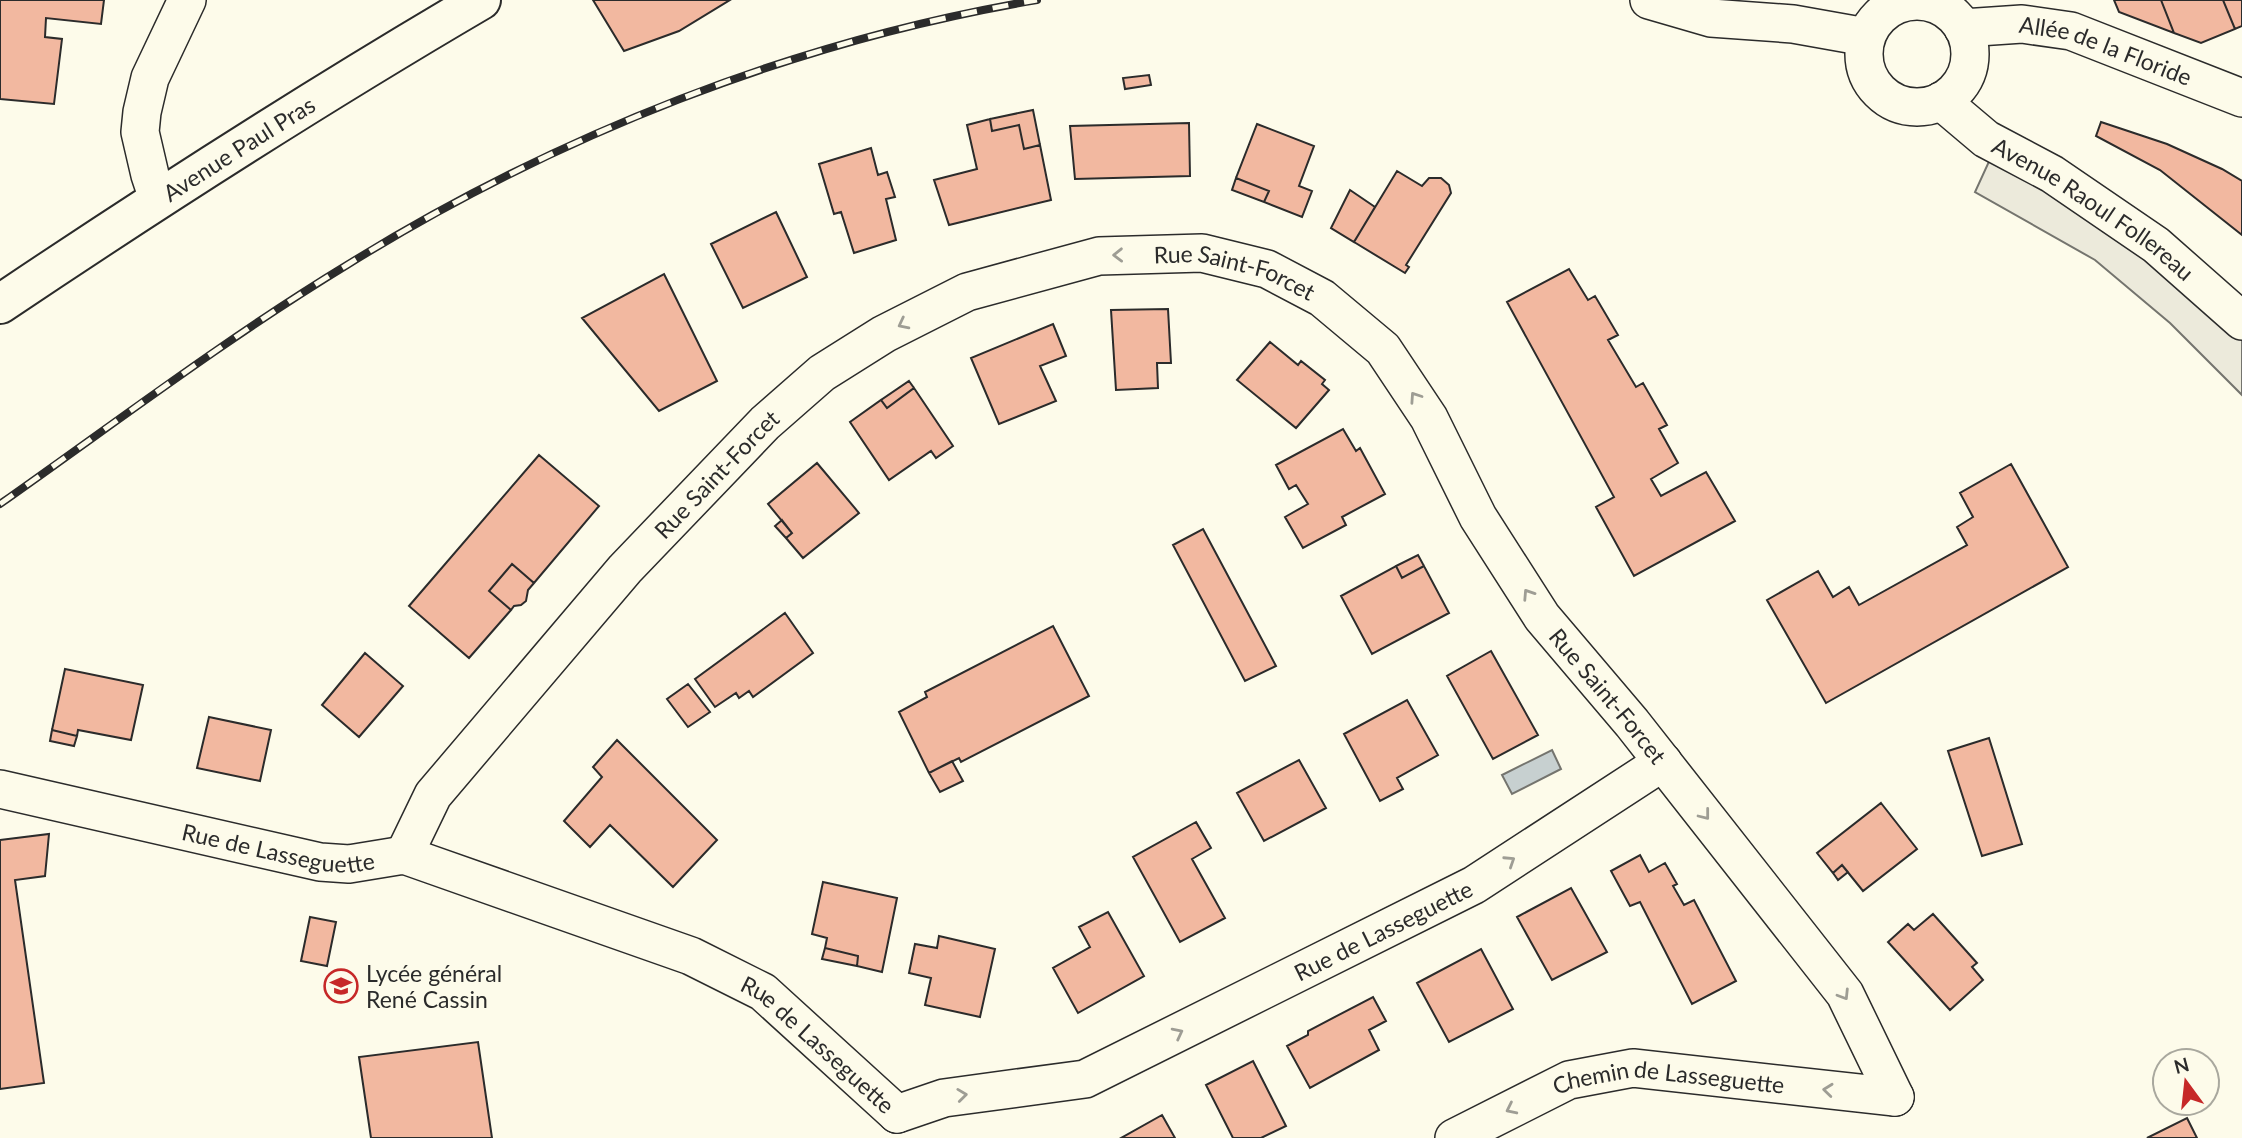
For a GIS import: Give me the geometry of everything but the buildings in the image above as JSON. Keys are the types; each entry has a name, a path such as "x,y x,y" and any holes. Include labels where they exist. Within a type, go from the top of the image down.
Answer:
{"street":[{"path":"158,198 140,132 142,112 150,78 187,0"},
{"name":"Avenue Paul Pras","path":"0,304 158,198 312,100 481,0"},
{"path":"1649,0 1711,18 1793,24 1866,37"},
{"path":"1920,1 1937,5 1952,14 1963,28 1968,41 1967,69 1953,93 1941,101 1921,107 1900,104 1882,94 1869,78 1863,58 1866,37 1874,21 1887,9 1903,2 1920,1"},
{"name":"Allée de la Floride","path":"1963,28 2022,24 2071,31 2242,98"},
{"name":"Avenue Raoul Follereau","path":"1941,101 1986,139 2052,174 2155,246 2242,321"},
{"name":"Rue Saint-Forcet","path":"404,855 433,795 625,569 765,423 822,373 884,334 967,292 1099,256 1202,253 1267,269 1322,298 1383,349 1429,418 1478,517 1542,617 1663,762 1845,994 1895,1097"},
{"name":"Rue de Lasseguette","path":"0,789 320,862 349,864 404,855 691,956 763,992 898,1126 944,1098 1084,1079 1474,885 1663,762"},
{"name":"Chemin de Lasseguette","path":"1454,1138 1569,1080 1633,1068 1895,1097"}],"shaded area":[{"path":"1997,144 2242,321 2242,395 2170,323 2095,260 1975,192"},
{"path":"1552,750 1561,769 1512,794 1502,775"}],"railway":[{"path":"0,504 215,351 302,293 427,218 509,175 680,99 767,68 856,40 1037,0"}],"place":[{"name":"Lycée général René Cassin","path":"341,986"}]}
